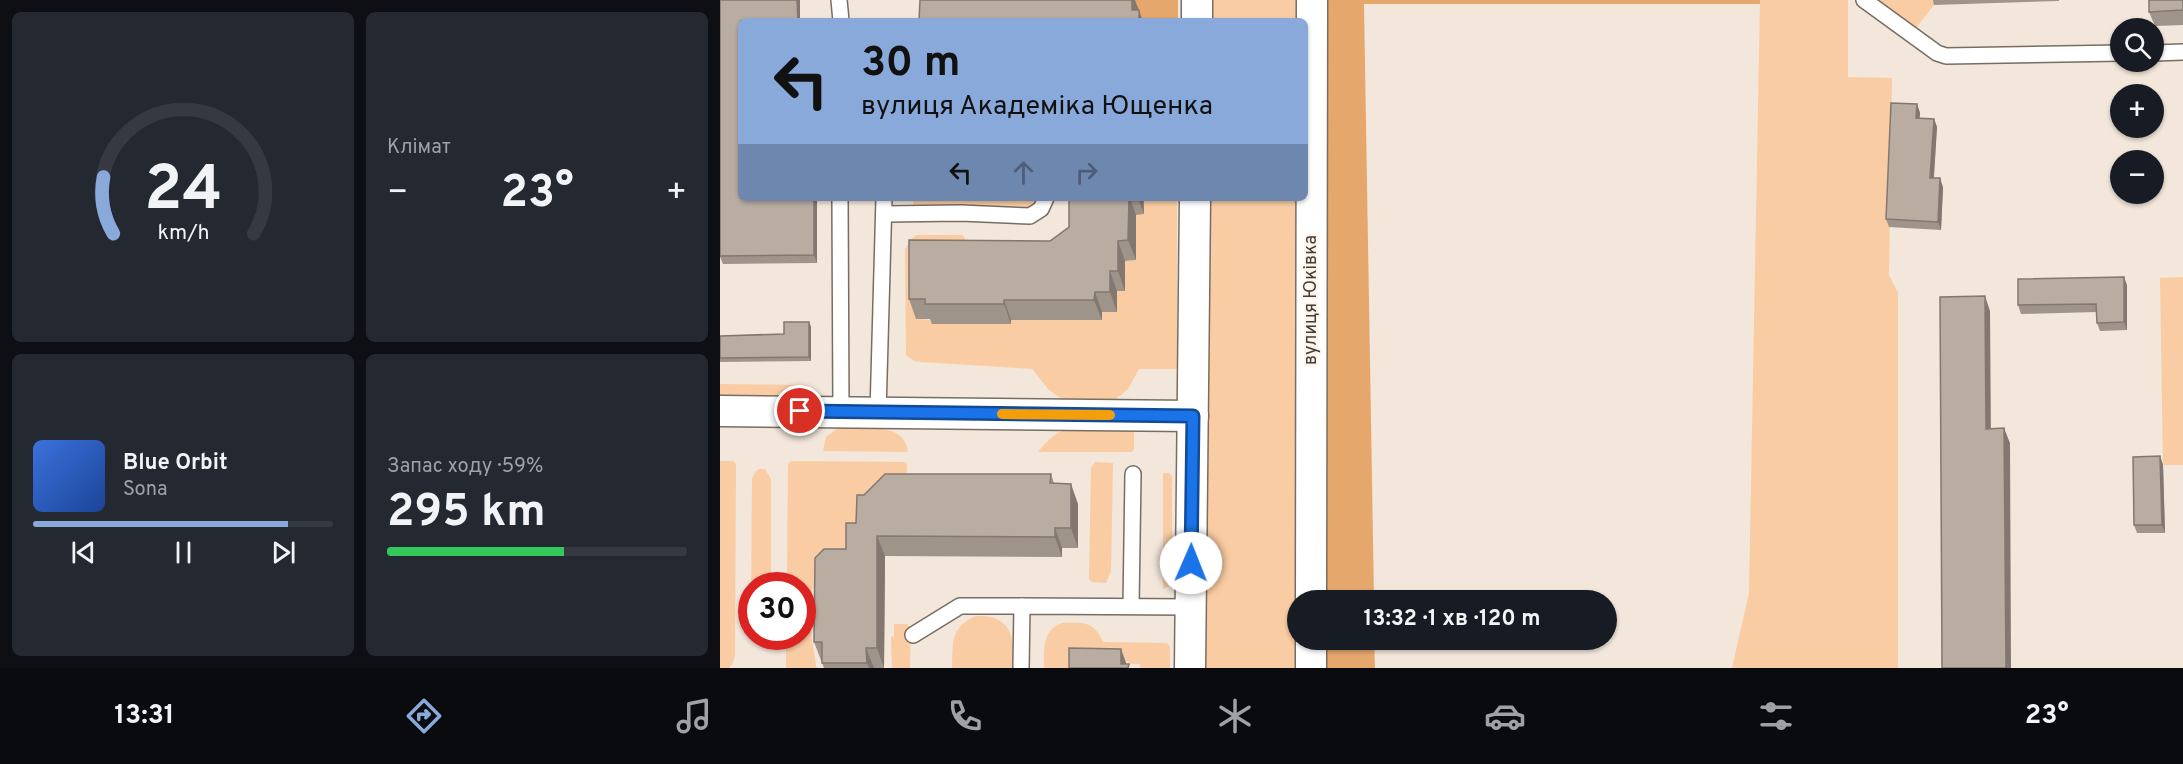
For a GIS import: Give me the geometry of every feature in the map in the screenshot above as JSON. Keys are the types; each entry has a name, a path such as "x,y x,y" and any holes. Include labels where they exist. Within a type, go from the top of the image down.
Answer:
{"street":[{"path":"1197,0 1197,18"},
{"name":"вулиця Юківка","path":"1311,590 1312,0"},
{"path":"1190,668 1195,201"},
{"path":"720,411 1193,416"},
{"path":"1311,650 1311,668"}],"lane":[{"path":"839,0 841,18"},
{"path":"1864,0 1937,53 1946,56 2110,53"},
{"path":"2164,53 2183,52"},
{"path":"840,201 841,412"},
{"path":"878,413 884,201"},
{"path":"884,214 961,213 1030,216 1041,208 1044,201"},
{"path":"1131,606 1132,474"},
{"path":"913,635 960,606 1191,607"},
{"path":"1021,668 1022,606"}],"shaded area":[{"path":"1087,0 1178,0 1178,18 1132,18"},
{"path":"1197,0 1312,0 1308,171 1308,18 1197,18"},
{"path":"1312,0 1760,0 1760,4 1364,4 1374,590 1311,590"},
{"path":"1760,0 1848,0 1848,77 1892,78 1889,275 1898,293 1898,668 1732,668 1749,593"},
{"path":"1864,0 1934,0 1934,5 1911,34"},
{"path":"913,201 1045,201 1041,209 913,214"},
{"path":"1144,201 1177,201 1177,369 1139,369 1128,389 1116,399 1062,399 1049,390 1032,369 921,362 914,361 906,355 905,249 912,238 917,235 962,235 965,238 965,260 916,319 1011,324 1011,320 1102,319 1102,312 1117,312 1117,291 1125,290 1125,261 1136,260 1136,215 1143,214"},
{"path":"1195,201 1307,201 1298,590 1287,590 1287,650 1303,650 1311,668 1191,668"},
{"path":"2183,277 2183,465 2163,465 2160,278"},
{"path":"720,384 806,385 810,388 809,396 720,396"},
{"path":"838,428 870,428 891,431 905,442 908,452 823,451 826,437"},
{"path":"1069,429 1134,430 1134,449 1132,452 1038,452 1052,437"},
{"path":"720,461 733,461 736,464 735,655 729,668 720,668"},
{"path":"791,461 904,462 907,464 906,483 848,562 816,585 816,572 787,572 788,464"},
{"path":"1095,462 1113,463 1111,571 1106,583 1092,582 1089,579 1091,468"},
{"path":"765,469 771,479 771,572 751,572 752,479 755,472"},
{"path":"1163,473 1169,473 1172,476 1172,585 1163,589"},
{"path":"976,616 998,619 1009,630 1012,638 1014,668 952,668 953,643 957,631 961,625"},
{"path":"1062,623 1087,624 1095,630 1103,642 1167,643 1170,647 1170,668 1140,668 1140,664 1129,664 1128,661 1071,663 1071,668 1044,668 1044,648 1048,636 1055,626"},
{"path":"894,624 907,624 911,629 910,668 892,668 891,637 894,636"},
{"path":"786,650 814,650 816,667 819,668 786,668"},
{"path":"1311,650 1374,650 1375,668 1311,668"}],"building":[{"path":"720,0 797,0 798,18 738,18 738,201 814,201 814,255 720,256"},
{"path":"920,0 1132,0 1132,10 1139,10 1139,18 919,18"},
{"path":"2149,0 2183,0 2183,10 2149,12"},
{"path":"1891,103 1917,104 1916,118 1934,119 1930,178 1940,178 1938,222 1886,219"},
{"path":"1069,201 1129,201 1128,240 1118,241 1118,271 1110,271 1110,292 1095,292 1094,300 1004,300 1004,304 925,304 925,299 909,299 909,240 1050,241 1069,227"},
{"path":"2124,277 2124,322 2097,323 2096,304 2018,305 2018,279"},
{"path":"1985,296 1986,429 2004,428 2006,668 1942,668 1940,297"},
{"path":"784,322 809,322 809,357 720,358 720,336 784,334"},
{"path":"2160,456 2162,525 2134,525 2133,457"},
{"path":"885,474 1051,474 1050,483 1071,484 1071,528 1055,528 1055,537 877,536 877,648 866,648 867,663 822,663 822,642 816,642 815,558 824,549 846,549 846,523 856,523 857,495 864,495"},
{"path":"1069,648 1121,649 1121,664 1129,664 1128,668 1069,668"}],"slow traffic":[{"path":"1002,414 1110,415"}],"route":[{"path":"800,411 1193,416 1191,563"}]}
